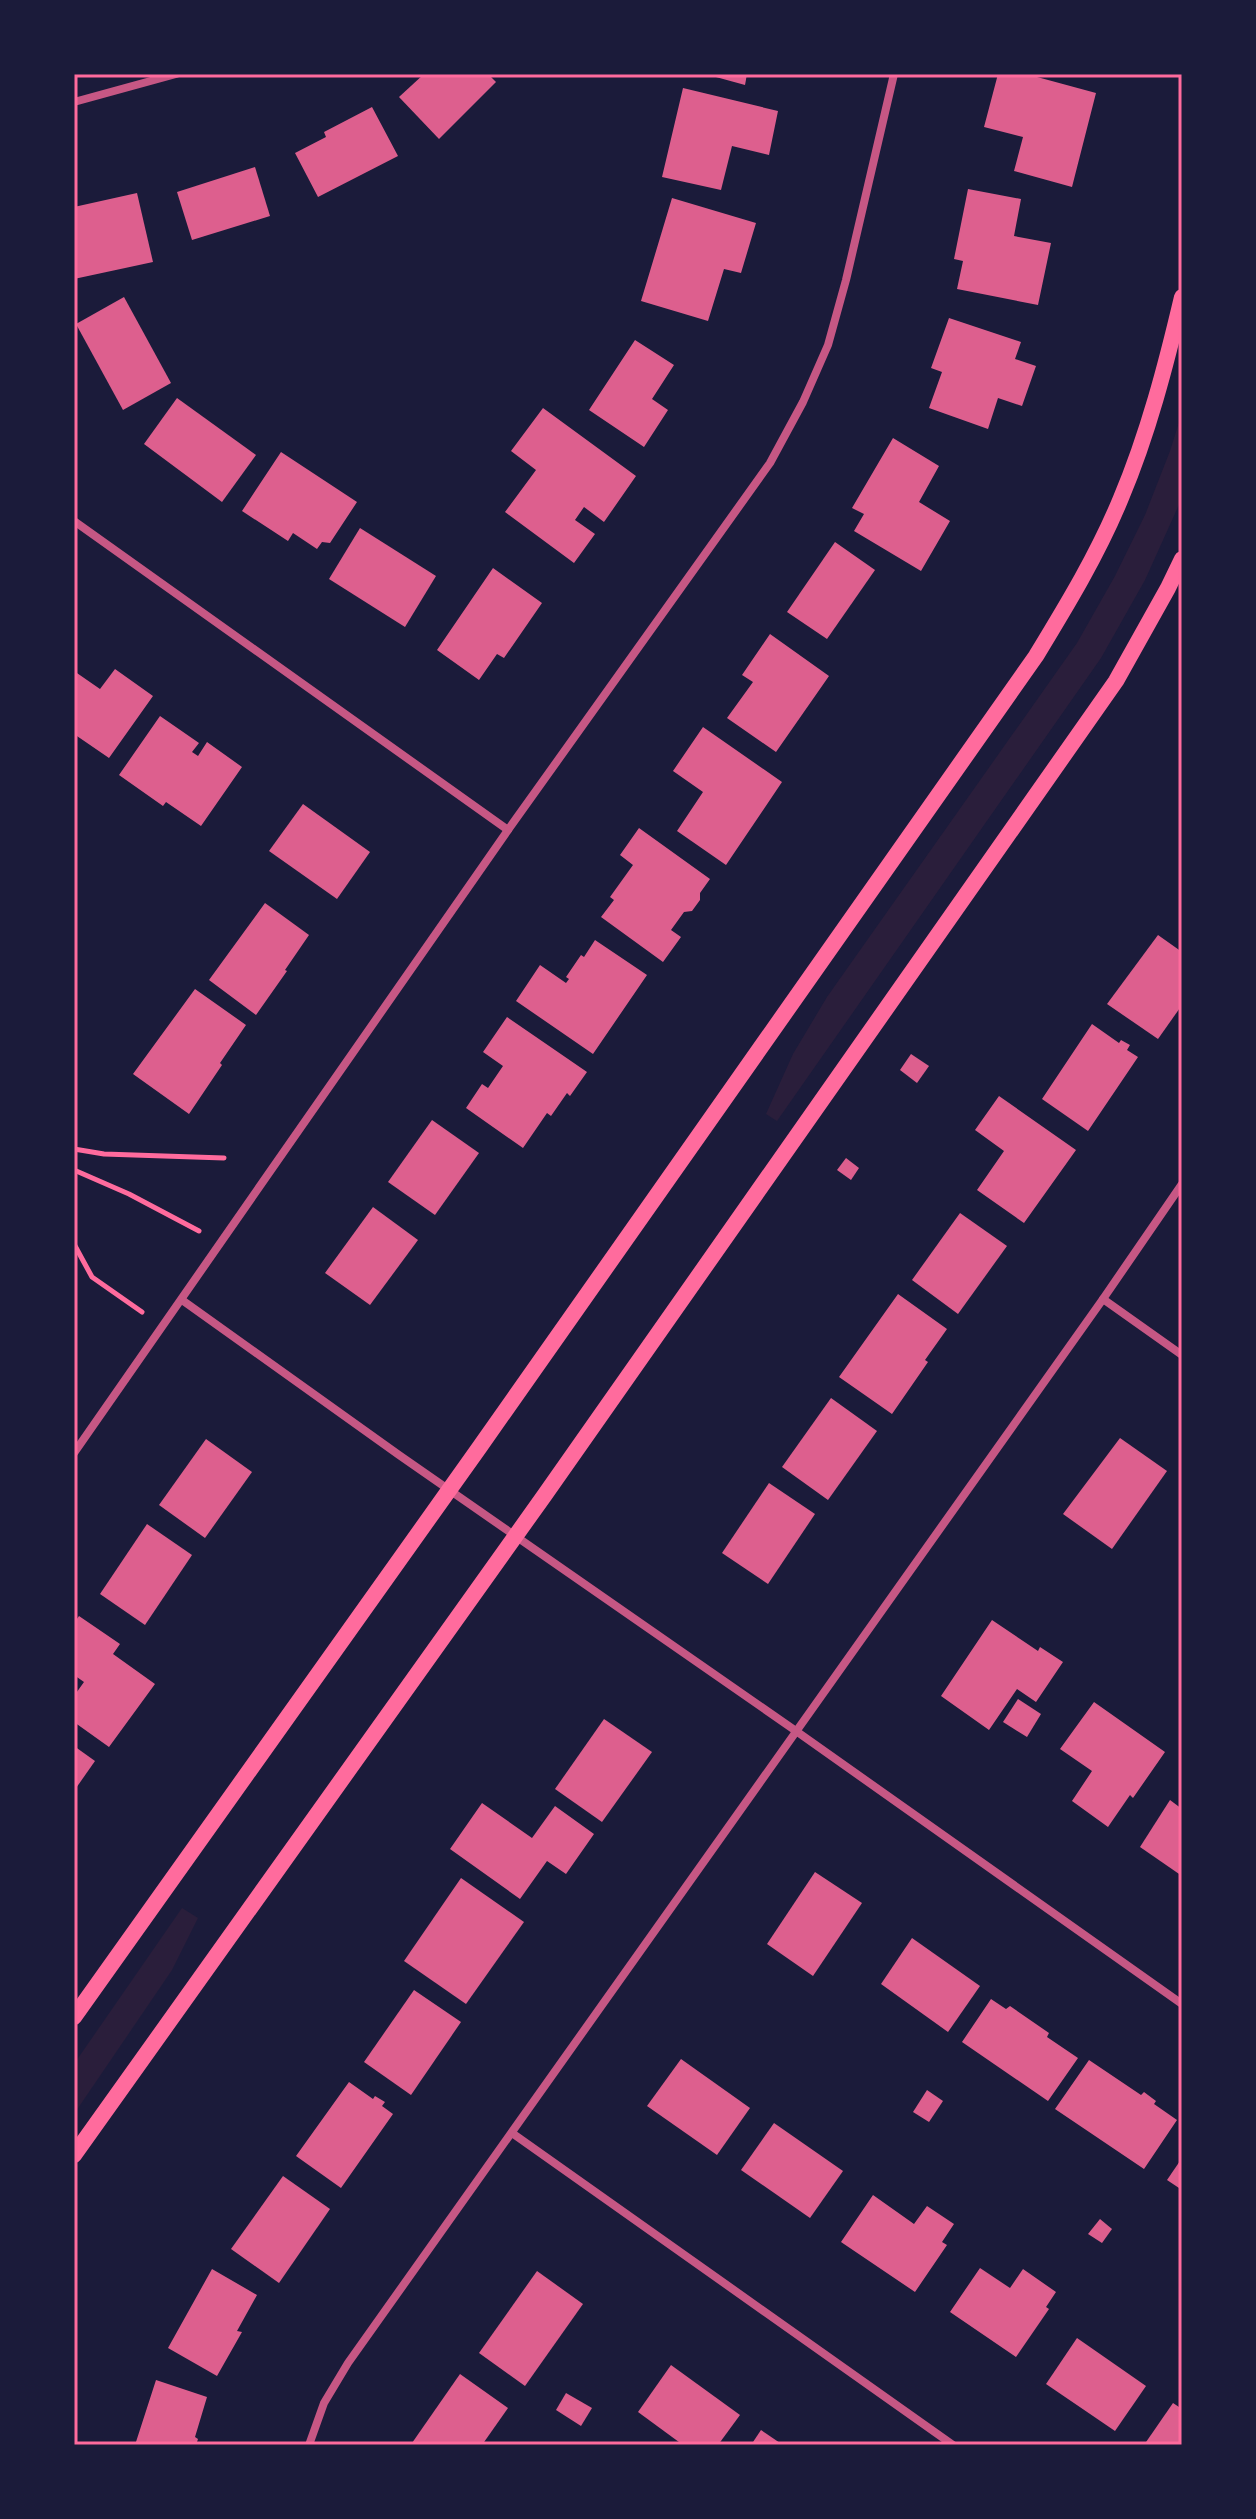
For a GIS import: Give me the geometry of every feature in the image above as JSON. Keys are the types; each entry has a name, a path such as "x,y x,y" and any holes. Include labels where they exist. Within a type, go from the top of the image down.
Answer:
{"main road":[{"path":"74,2017 1036,656 1088,570 1121,499 1149,424 1182,297"},
{"path":"74,2155 515,1537 1116,681 1182,559"}],"street":[{"path":"74,102 176,74"},
{"path":"74,1453 508,830 770,463 803,402 828,345 894,74"},
{"path":"74,521 144,574 508,830"},
{"path":"309,2445 324,2403 348,2363 1182,1184"},
{"path":"1103,1299 1182,1355"},
{"path":"182,1300 1182,2004"},
{"path":"512,2133 953,2445"}],"path":[{"path":"74,1149 104,1154 224,1158"},
{"path":"74,1170 197,1229 217,1251"},
{"path":"74,1244 92,1277 140,1310 158,1334"}],"shaded area":[{"path":"1182,413 1182,498 1145,580 1101,658 777,1121 766,1114 793,1054 827,997 1077,643 1145,515"},
{"path":"182,1908 198,1918 172,1970 74,2114 74,2064"}],"building":[{"path":"424,74 488,74 496,82 439,139 399,97"},
{"path":"705,74 747,74 745,85"},
{"path":"998,74 1026,74 1096,93 1072,187 1014,171 1023,137 984,127"},
{"path":"683,88 778,111 769,155 732,146 721,190 662,177"},
{"path":"372,107 398,156 318,197 295,153 326,137 324,132"},
{"path":"255,167 270,216 192,240 177,192"},
{"path":"968,189 1021,199 1014,236 1051,243 1038,305 957,289 963,261 954,259"},
{"path":"137,193 153,262 74,279 74,207"},
{"path":"672,198 756,223 741,273 724,269 708,321 641,301"},
{"path":"124,297 171,383 123,410 76,324"},
{"path":"949,318 1021,342 1015,359 1036,366 1022,406 998,398 988,429 929,408 942,372 931,368"},
{"path":"635,340 674,365 652,399 668,410 644,447 589,410"},
{"path":"177,398 256,455 222,502 144,444"},
{"path":"543,408 636,476 604,522 584,507 575,520 595,534 574,563 505,512 536,470 511,451"},
{"path":"893,438 939,466 919,502 950,521 921,571 854,531 864,514 852,508"},
{"path":"281,452 357,502 330,543 322,542 317,549 293,533 288,541 242,511"},
{"path":"360,528 436,576 405,627 329,579"},
{"path":"835,542 875,570 827,639 787,612"},
{"path":"493,568 542,603 504,658 497,654 479,680 437,650"},
{"path":"770,634 829,676 776,752 727,718 753,682 742,675"},
{"path":"115,669 153,696 109,758 74,734 74,671 100,689"},
{"path":"160,716 199,743 192,752 198,756 207,742 242,767 201,826 166,802 163,806 119,775"},
{"path":"703,727 782,782 726,865 677,831 703,792 673,771"},
{"path":"303,804 370,852 337,899 269,851"},
{"path":"639,828 710,879 692,911 684,912 671,930 681,937 663,962 601,917 614,900 610,897 633,865 620,855"},
{"path":"265,903 309,935 256,1015 209,980"},
{"path":"1158,935 1182,952 1182,1005 1158,1039 1107,1004"},
{"path":"595,940 647,975 593,1054 516,1001 540,965 566,983 569,979 566,977"},
{"path":"195,989 246,1025 189,1114 133,1074"},
{"path":"507,1017 587,1072 551,1116 547,1113 523,1148 466,1108 482,1084 488,1088 503,1066 483,1052"},
{"path":"1092,1024 1119,1043 1121,1040 1130,1045 1127,1050 1138,1057 1088,1131 1042,1099"},
{"path":"911,1054 929,1066 917,1083 900,1070"},
{"path":"999,1096 1076,1150 1024,1223 977,1190 1004,1151 975,1130"},
{"path":"432,1120 479,1153 435,1215 388,1182"},
{"path":"846,1158 859,1168 851,1180 837,1170"},
{"path":"373,1207 418,1240 370,1305 325,1273"},
{"path":"960,1213 1007,1246 958,1314 912,1280"},
{"path":"898,1294 947,1329 892,1414 839,1377"},
{"path":"831,1398 877,1431 828,1500 782,1467"},
{"path":"1120,1438 1167,1471 1112,1549 1063,1514"},
{"path":"206,1439 252,1472 205,1538 159,1505"},
{"path":"769,1483 815,1514 768,1584 722,1553"},
{"path":"147,1524 192,1555 145,1625 100,1594"},
{"path":"79,1616 120,1644 113,1654 155,1684 109,1747 74,1722 74,1696 84,1682 74,1675 74,1623"},
{"path":"992,1620 1038,1651 1040,1647 1063,1662 1036,1702 1017,1689 989,1730 941,1696"},
{"path":"1018,1699 1041,1714 1027,1737 1003,1722"},
{"path":"1094,1702 1165,1752 1108,1827 1072,1801 1092,1771 1060,1749"},
{"path":"604,1719 652,1752 602,1822 555,1789"},
{"path":"74,1746 95,1761 74,1791"},
{"path":"1170,1800 1182,1809 1182,1876 1140,1847"},
{"path":"482,1803 532,1838 555,1806 594,1834 566,1874 547,1861 520,1899 450,1849"},
{"path":"815,1872 862,1903 813,1976 767,1944"},
{"path":"461,1878 524,1922 466,2004 404,1961"},
{"path":"912,1938 980,1986 948,2032 881,1984"},
{"path":"414,1990 461,2022 411,2095 364,2062"},
{"path":"991,1999 1006,2009 1010,2006 1078,2058 1048,2101 962,2042"},
{"path":"681,2059 750,2108 717,2155 647,2106"},
{"path":"1089,2060 1141,2095 1144,2092 1156,2101 1154,2104 1177,2120 1144,2169 1055,2109"},
{"path":"349,2082 373,2099 375,2096 385,2102 382,2106 393,2114 341,2188 296,2156"},
{"path":"927,2090 943,2101 929,2122 913,2112"},
{"path":"774,2123 843,2171 810,2218 741,2170"},
{"path":"1182,2158 1182,2190 1167,2180"},
{"path":"283,2176 330,2209 279,2283 231,2249"},
{"path":"873,2195 914,2224 927,2206 954,2224 942,2242 947,2245 915,2292 841,2242"},
{"path":"1100,2219 1112,2229 1102,2243 1088,2234"},
{"path":"980,2268 1010,2288 1023,2269 1056,2292 1046,2307 1049,2309 1016,2357 950,2312"},
{"path":"212,2269 257,2295 237,2331 242,2332 217,2376 168,2348"},
{"path":"537,2271 583,2304 525,2386 479,2353"},
{"path":"1077,2338 1146,2386 1115,2431 1046,2384"},
{"path":"671,2365 740,2415 718,2445 683,2445 638,2412"},
{"path":"460,2374 508,2408 482,2445 414,2445 412,2443"},
{"path":"156,2380 207,2397 195,2437 198,2439 196,2445 135,2445"},
{"path":"566,2393 592,2408 581,2426 556,2410"},
{"path":"1173,2403 1182,2409 1182,2445 1144,2445"},
{"path":"761,2430 783,2445 751,2445"}]}
